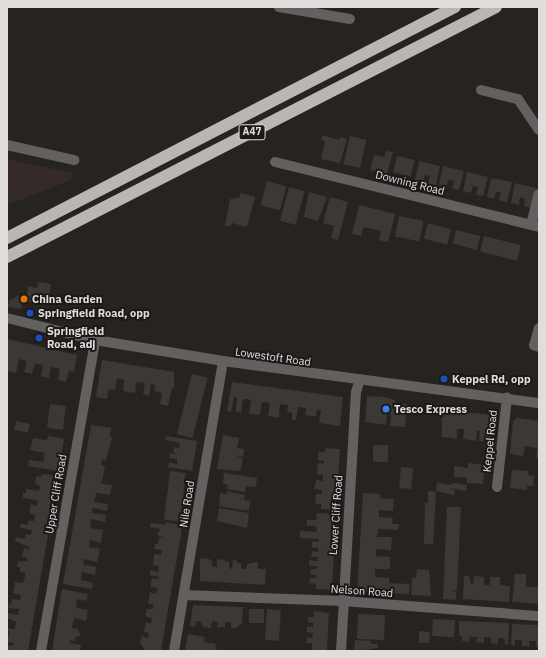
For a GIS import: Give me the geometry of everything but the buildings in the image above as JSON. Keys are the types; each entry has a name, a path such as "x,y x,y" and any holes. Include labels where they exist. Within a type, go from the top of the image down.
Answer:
{"highway":[{"name":"A47","path":"7,238 455,7"},
{"name":"A47","path":"7,257 496,7"}],"street":[{"path":"279,7 350,19"},
{"path":"481,90 518,99 539,130"},
{"path":"7,145 74,160"},
{"name":"Downing Road","path":"276,162 535,226"},
{"path":"535,226 539,194"},
{"name":"Lowestoft Road","path":"7,318 95,340 223,361 539,403"},
{"path":"539,328 534,345 539,346"},
{"name":"Upper Cliff Road","path":"40,651 95,340"},
{"name":"Nile Road","path":"174,651 223,361"},
{"name":"Lower Cliff Road","path":"341,651 356,392 360,380"},
{"name":"Keppel Road","path":"497,487 507,398"},
{"name":"Nelson Road","path":"184,595 343,601 539,616"}],"shaded area":[{"path":"7,159 72,173 71,180 7,205"}],"place":[{"name":"China Garden","path":"24,299"},
{"name":"Springfield Road, opp","path":"30,313"},
{"name":"Springfield Road, adj","path":"39,338"},
{"name":"Keppel Rd, opp","path":"444,379"},
{"name":"Tesco Express","path":"386,409"}]}
